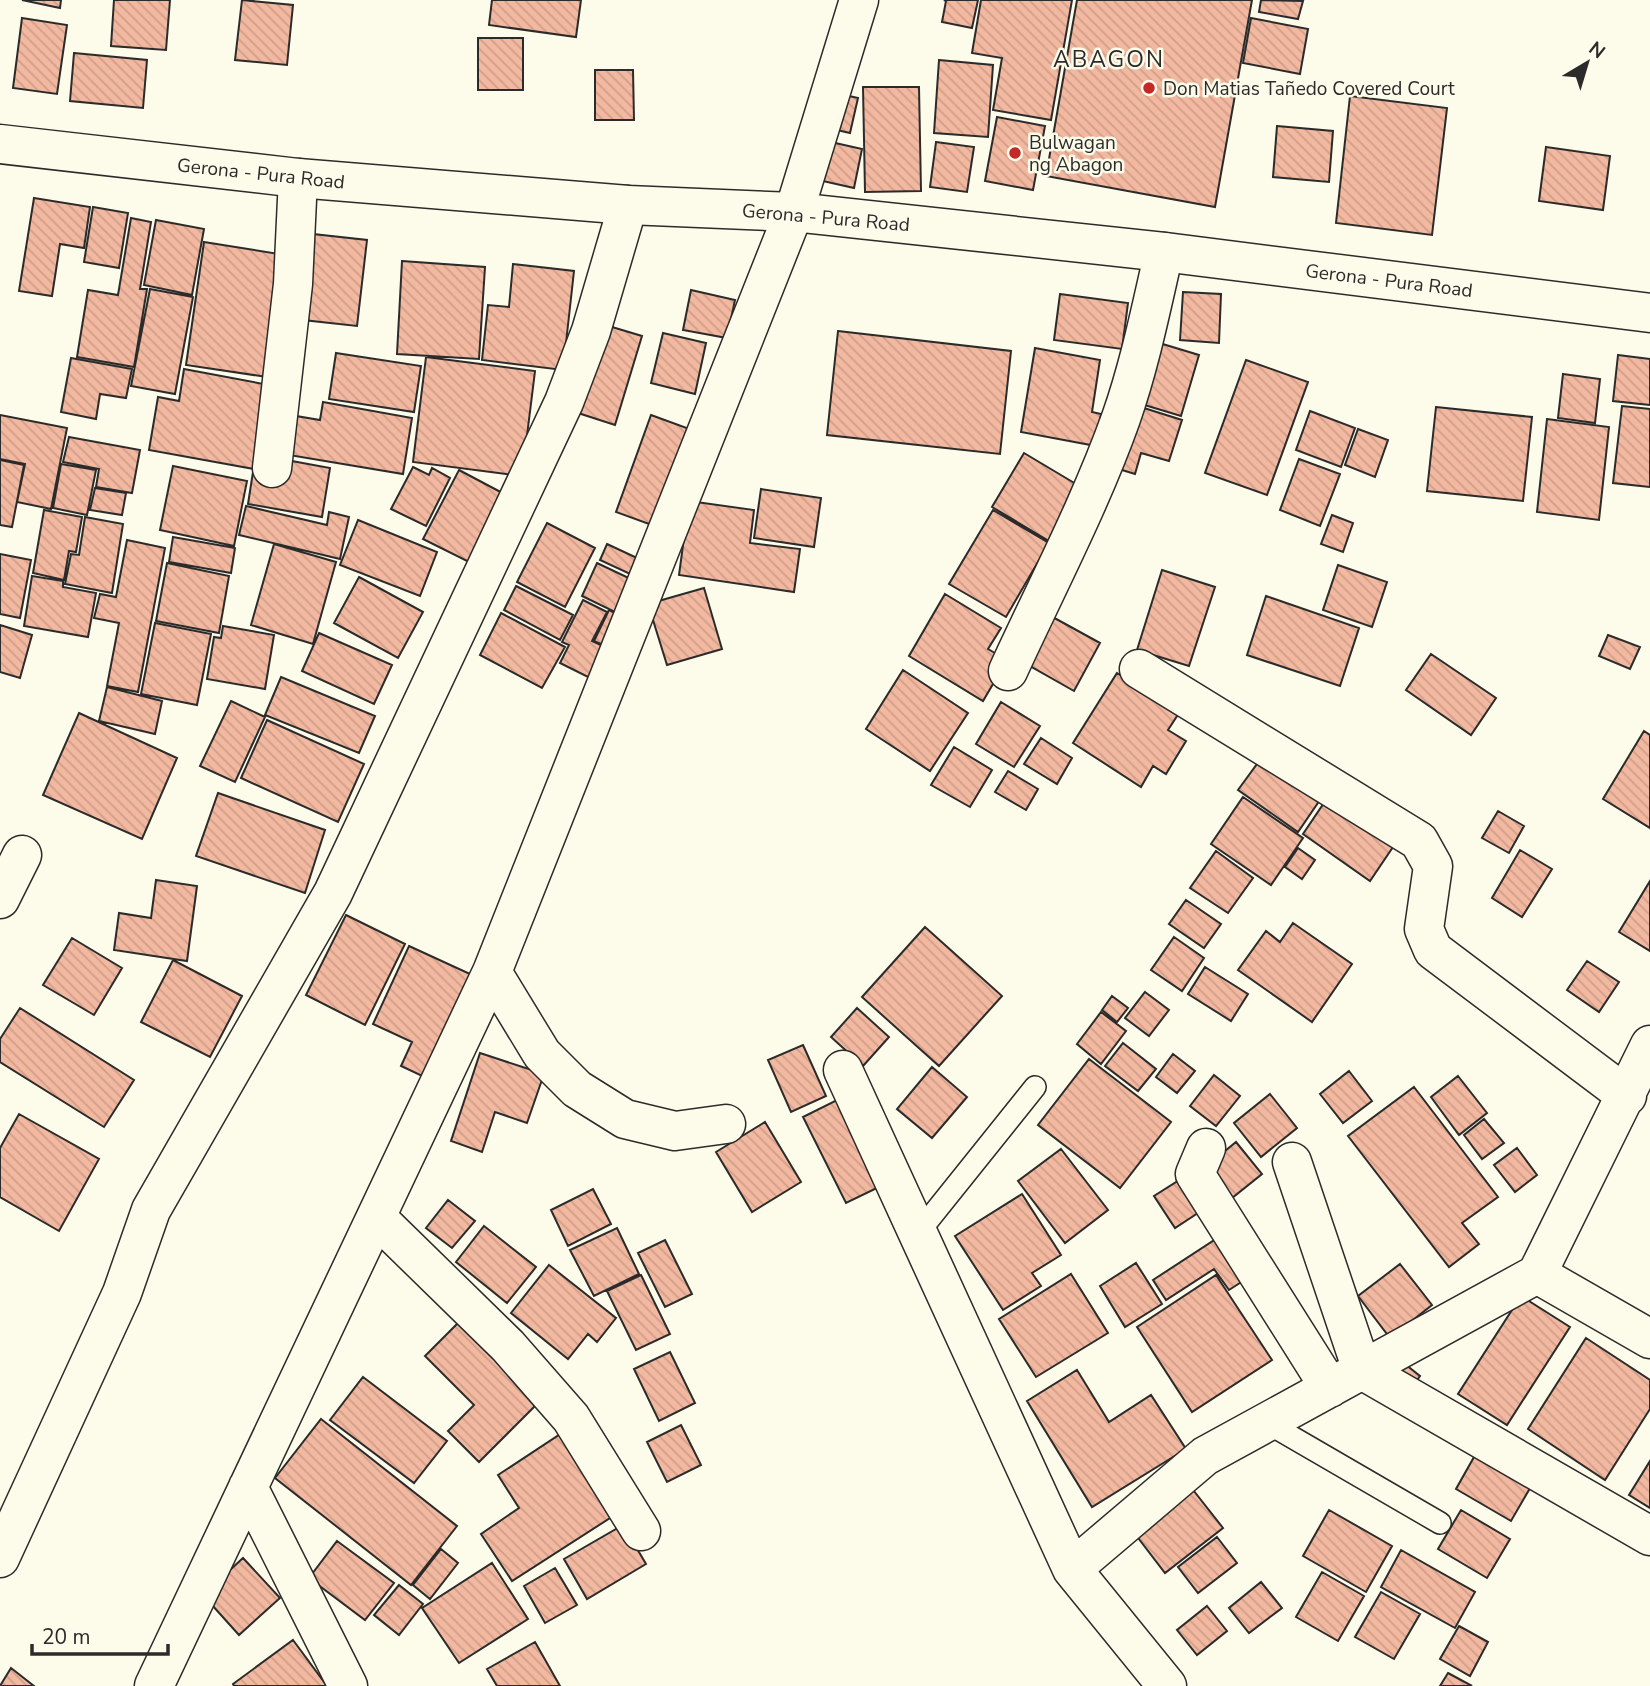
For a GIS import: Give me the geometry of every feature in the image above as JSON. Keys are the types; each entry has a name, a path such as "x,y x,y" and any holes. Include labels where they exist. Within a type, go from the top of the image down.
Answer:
{"street":[{"path":"154,1686 492,972 794,212 859,0"},
{"name":"Gerona - Pura Road","path":"0,144 298,178 628,205 794,212 1164,253 1650,313"},
{"path":"272,468 293,284 298,178"},
{"path":"0,1558 122,1293 151,1210 333,892 564,402 591,331 628,205"},
{"path":"1008,671 1103,464 1121,418 1141,354 1164,253"},
{"path":"1139,669 1419,841 1433,866 1424,929 1433,950 1637,1088"},
{"path":"0,899 22,855"},
{"path":"492,972 542,1054 577,1089 625,1119 675,1131 726,1124"},
{"path":"1072,1569 1205,1456 1537,1274 1637,1088 1650,1045"},
{"path":"843,1070 1072,1569 1167,1686"},
{"path":"1206,1148 1195,1174 1346,1379 1650,1536"},
{"path":"1293,1161 1346,1379"},
{"path":"376,1217 508,1346 571,1418 640,1531"},
{"path":"1537,1274 1650,1339"},
{"path":"248,1487 348,1686"}],"lane":[{"path":"918,1233 1035,1087"},
{"path":"1266,1422 1440,1523"}],"building":[{"path":"22,0 61,0 60,8"},
{"path":"114,0 170,0 166,50 111,46"},
{"path":"242,0 293,5 287,65 235,60"},
{"path":"492,0 581,0 576,37 489,25"},
{"path":"944,0 978,0 972,28 942,22"},
{"path":"981,0 1072,0 1051,120 993,110 1002,58 972,53"},
{"name":"Don Matias Tañedo Covered Court","path":"1077,0 1252,0 1215,207 1046,176"},
{"path":"1261,0 1303,1 1298,19 1259,12"},
{"path":"22,18 67,25 57,94 13,88"},
{"path":"1251,18 1308,29 1300,74 1243,63"},
{"path":"478,38 523,38 523,90 478,90"},
{"path":"74,53 147,60 143,108 70,101"},
{"path":"939,60 993,65 988,137 934,133"},
{"path":"595,70 633,70 634,120 595,120"},
{"path":"863,87 919,87 921,191 865,192"},
{"path":"836,93 858,98 850,133 828,128"},
{"path":"1350,96 1447,108 1432,235 1336,223"},
{"name":"Bulwagan ng Abagon","path":"997,117 1045,126 1033,190 985,181"},
{"path":"1277,126 1333,131 1329,182 1273,177"},
{"path":"822,140 862,149 854,188 814,179"},
{"path":"936,142 974,147 967,192 930,187"},
{"path":"1546,147 1610,156 1603,210 1539,201"},
{"path":"34,198 90,207 84,248 60,244 52,296 19,291"},
{"path":"93,207 128,213 119,268 84,262"},
{"path":"131,218 151,222 140,289 147,289 134,367 77,357 88,290 118,295"},
{"path":"156,220 204,229 192,295 144,285"},
{"path":"304,233 367,240 357,326 294,319"},
{"path":"204,242 285,255 267,377 186,365"},
{"path":"402,261 485,267 479,359 397,354"},
{"path":"513,264 574,271 563,370 482,360 488,305 509,307"},
{"path":"150,289 193,297 175,394 131,386"},
{"path":"691,290 735,300 727,338 683,330"},
{"path":"1183,292 1221,294 1219,343 1180,340"},
{"path":"1060,294 1128,303 1122,349 1054,340"},
{"path":"602,324 642,336 615,425 575,412"},
{"path":"838,331 1011,351 1000,454 827,435"},
{"path":"663,333 706,343 695,394 651,383"},
{"path":"1156,342 1199,355 1181,416 1138,403"},
{"path":"1035,348 1100,360 1092,412 1101,414 1096,446 1021,432"},
{"path":"336,353 421,366 414,412 329,399"},
{"path":"1618,355 1650,359 1650,405 1613,401"},
{"path":"426,357 535,371 522,476 413,462"},
{"path":"71,358 132,369 126,398 100,394 96,419 61,412"},
{"path":"1246,360 1308,382 1267,495 1205,473"},
{"path":"184,369 269,385 254,469 149,450 158,397 179,401"},
{"path":"1563,374 1600,379 1595,423 1558,418"},
{"path":"323,402 412,418 403,474 283,454 290,415 320,420"},
{"path":"1128,403 1182,420 1169,461 1141,453 1135,474 1109,466"},
{"path":"1622,406 1650,409 1650,487 1613,483"},
{"path":"1436,407 1532,417 1523,501 1427,491"},
{"path":"1310,411 1355,428 1341,467 1296,450"},
{"path":"0,415 67,428 51,509 17,502 25,464 0,459"},
{"path":"651,415 695,431 660,528 616,512"},
{"path":"1547,419 1609,427 1599,520 1537,512"},
{"path":"1358,429 1388,440 1375,477 1345,465"},
{"path":"69,437 140,450 132,493 96,487 99,469 63,462"},
{"path":"1024,453 1081,487 1049,541 992,507"},
{"path":"281,459 330,468 322,517 248,504 253,472 279,477"},
{"path":"1299,459 1340,474 1320,526 1280,510"},
{"path":"0,460 24,465 12,527 0,525"},
{"path":"61,464 96,470 87,515 53,508"},
{"path":"173,466 247,481 234,546 160,530"},
{"path":"413,467 429,475 432,468 450,478 426,526 391,509"},
{"path":"459,470 510,497 475,565 423,539"},
{"path":"95,488 126,493 122,515 90,510"},
{"path":"761,489 821,498 814,547 754,538"},
{"path":"689,501 754,510 750,543 800,549 794,592 679,575"},
{"path":"246,506 327,525 329,512 349,517 340,559 239,535"},
{"path":"44,510 82,517 76,552 69,551 64,580 33,573"},
{"path":"993,510 1049,543 1006,617 949,584"},
{"path":"1332,515 1353,523 1343,552 1321,544"},
{"path":"85,517 123,524 112,593 65,584 71,554 79,555"},
{"path":"358,520 437,552 420,596 340,565"},
{"path":"547,523 595,548 565,607 517,582"},
{"path":"173,537 235,548 231,573 169,562"},
{"path":"127,540 165,548 138,692 107,686 119,623 94,618 100,594 116,597"},
{"path":"274,544 336,562 313,644 251,625"},
{"path":"607,544 650,564 643,580 600,560"},
{"path":"0,554 31,560 20,618 0,614"},
{"path":"167,563 229,576 219,633 156,621"},
{"path":"597,563 635,581 619,614 582,596"},
{"path":"1338,565 1387,582 1372,627 1323,610"},
{"path":"1162,570 1215,587 1189,666 1137,650"},
{"path":"32,576 63,581 63,587 96,593 88,637 24,626"},
{"path":"359,577 423,612 398,658 334,623"},
{"path":"516,586 573,615 560,640 504,610"},
{"path":"704,588 722,649 667,665 648,604"},
{"path":"945,594 1001,628 988,649 1007,660 983,701 909,656"},
{"path":"1266,596 1359,628 1340,686 1247,655"},
{"path":"583,600 607,612 592,641 614,651 598,682 560,663 569,645 562,642"},
{"path":"609,610 627,620 612,649 594,641"},
{"path":"501,613 565,647 542,688 480,655"},
{"path":"1049,615 1100,643 1074,691 1023,662"},
{"path":"155,623 211,634 197,705 141,694"},
{"path":"0,625 32,635 20,678 0,672"},
{"path":"223,626 274,635 265,689 207,679 214,637 221,638"},
{"path":"319,633 392,665 374,704 302,671"},
{"path":"1608,635 1640,647 1630,669 1599,656"},
{"path":"1431,654 1496,698 1471,735 1406,690"},
{"path":"903,670 968,713 930,771 866,729"},
{"path":"1117,673 1179,713 1168,730 1186,741 1166,774 1153,766 1141,787 1073,743"},
{"path":"281,677 375,716 359,753 265,715"},
{"path":"107,687 162,701 155,734 99,721"},
{"path":"231,701 265,717 235,782 200,766"},
{"path":"1001,702 1040,726 1014,767 976,744"},
{"path":"79,713 177,758 142,839 43,795"},
{"path":"267,720 364,764 338,822 241,778"},
{"path":"1644,731 1650,735 1650,828 1603,799"},
{"path":"1041,738 1072,758 1057,784 1024,764"},
{"path":"954,747 992,770 970,807 931,785"},
{"path":"1265,753 1324,794 1298,832 1238,790"},
{"path":"1008,771 1038,789 1026,810 995,792"},
{"path":"218,793 325,830 305,893 196,856"},
{"path":"1243,797 1303,838 1271,885 1211,844"},
{"path":"1328,797 1395,844 1370,881 1303,834"},
{"path":"1498,811 1524,826 1509,853 1482,838"},
{"path":"1298,848 1315,860 1302,879 1285,867"},
{"path":"1520,850 1552,869 1522,917 1492,898"},
{"path":"1216,851 1253,878 1228,913 1190,888"},
{"path":"156,880 197,886 187,961 114,950 119,913 151,918"},
{"path":"1650,881 1650,951 1619,932"},
{"path":"1186,900 1221,924 1204,948 1169,924"},
{"path":"346,915 405,944 365,1025 306,995"},
{"path":"1293,923 1352,964 1312,1022 1238,970 1266,931 1280,942"},
{"path":"925,927 1002,996 939,1066 862,997"},
{"path":"1174,937 1204,958 1182,991 1151,970"},
{"path":"72,938 122,968 94,1015 43,985"},
{"path":"409,946 481,979 435,1082 401,1066 412,1042 373,1024"},
{"path":"173,960 242,996 210,1057 141,1022"},
{"path":"1587,961 1619,982 1599,1012 1567,990"},
{"path":"1205,967 1248,994 1231,1021 1188,994"},
{"path":"1145,992 1169,1010 1149,1036 1125,1018"},
{"path":"1112,996 1128,1008 1117,1022 1102,1010"},
{"path":"20,1008 134,1080 104,1127 0,1062 0,1039"},
{"path":"857,1008 889,1037 863,1066 831,1037"},
{"path":"1101,1012 1126,1031 1101,1064 1077,1044"},
{"path":"1123,1043 1156,1069 1138,1091 1105,1066"},
{"path":"803,1045 826,1096 791,1112 768,1060"},
{"path":"480,1053 544,1074 527,1123 495,1112 482,1152 451,1141"},
{"path":"1173,1054 1195,1071 1177,1093 1156,1077"},
{"path":"1089,1059 1171,1122 1120,1188 1038,1125"},
{"path":"932,1067 967,1097 932,1138 897,1109"},
{"path":"1349,1071 1372,1101 1343,1123 1320,1094"},
{"path":"1214,1075 1240,1096 1216,1126 1190,1106"},
{"path":"1458,1076 1487,1113 1459,1135 1431,1097"},
{"path":"1414,1087 1498,1197 1462,1223 1479,1244 1449,1267 1348,1136"},
{"path":"1270,1094 1297,1128 1261,1157 1234,1123"},
{"path":"837,1100 879,1187 846,1203 803,1117"},
{"path":"19,1114 99,1159 59,1231 0,1197 0,1148"},
{"path":"1484,1119 1504,1143 1482,1159 1464,1135"},
{"path":"765,1122 801,1182 752,1212 716,1152"},
{"path":"1236,1142 1262,1174 1227,1202 1201,1171"},
{"path":"1517,1148 1537,1175 1515,1192 1494,1165"},
{"path":"1061,1149 1108,1210 1065,1243 1018,1181"},
{"path":"1181,1179 1201,1211 1175,1228 1154,1196"},
{"path":"593,1189 611,1224 568,1246 551,1210"},
{"path":"1022,1194 1061,1255 1032,1273 1041,1286 1003,1310 955,1236"},
{"path":"448,1200 475,1221 452,1248 426,1228"},
{"path":"484,1226 536,1267 507,1303 456,1262"},
{"path":"617,1228 639,1274 594,1296 570,1250"},
{"path":"1219,1237 1246,1279 1229,1290 1214,1269 1166,1300 1153,1280"},
{"path":"665,1240 692,1294 665,1307 638,1253"},
{"path":"1136,1263 1162,1304 1125,1327 1100,1286"},
{"path":"1400,1264 1432,1305 1390,1338 1358,1296"},
{"path":"549,1265 616,1318 597,1342 588,1334 568,1359 511,1313"},
{"path":"1071,1274 1108,1333 1036,1377 999,1319"},
{"path":"641,1275 670,1334 636,1350 607,1291"},
{"path":"1216,1275 1272,1360 1192,1412 1137,1327"},
{"path":"1521,1296 1570,1327 1507,1425 1458,1394"},
{"path":"464,1317 544,1397 479,1462 448,1431 474,1405 425,1356"},
{"path":"1586,1338 1650,1380 1650,1409 1605,1480 1528,1429"},
{"path":"670,1352 695,1403 659,1421 634,1369"},
{"path":"1396,1357 1420,1376 1408,1393"},
{"path":"1077,1370 1109,1422 1151,1395 1186,1449 1092,1507 1027,1401"},
{"path":"363,1377 447,1441 414,1483 330,1420"},
{"path":"321,1419 457,1526 411,1585 275,1478"},
{"path":"681,1425 701,1465 667,1482 647,1442"},
{"path":"568,1429 621,1511 512,1581 481,1534 519,1508 498,1475"},
{"path":"1478,1450 1533,1483 1511,1521 1456,1489"},
{"path":"1650,1461 1650,1508 1629,1495"},
{"path":"1190,1486 1223,1528 1165,1573 1132,1530"},
{"path":"1329,1510 1392,1546 1366,1592 1303,1556"},
{"path":"1461,1510 1510,1539 1487,1578 1438,1549"},
{"path":"623,1525 646,1564 587,1599 564,1559"},
{"path":"1217,1537 1237,1563 1198,1593 1178,1567"},
{"path":"337,1541 394,1583 365,1620 309,1578"},
{"path":"441,1549 458,1563 430,1599 413,1585"},
{"path":"1401,1550 1475,1592 1455,1628 1381,1587"},
{"path":"243,1558 280,1598 239,1635 203,1595"},
{"path":"492,1563 528,1619 459,1663 422,1608"},
{"path":"555,1568 577,1605 545,1623 524,1586"},
{"path":"1322,1572 1364,1596 1338,1641 1296,1617"},
{"path":"1261,1582 1282,1608 1249,1633 1229,1608"},
{"path":"399,1585 423,1604 399,1635 374,1615"},
{"path":"1381,1592 1420,1614 1394,1659 1355,1637"},
{"path":"1207,1606 1227,1631 1197,1655 1177,1630"},
{"path":"1459,1626 1488,1642 1470,1676 1440,1659"},
{"path":"293,1640 327,1686 234,1686 233,1684"},
{"path":"535,1642 560,1686 497,1686 487,1669"},
{"path":"11,1668 34,1686 0,1686"},
{"path":"1448,1673 1472,1686 1440,1686"}],"place":[{"name":"Don Matias Tañedo Covered Court","path":"1149,88"},
{"name":"Bulwagan ng Abagon","path":"1015,153"}],"district":[{"name":"ABAGON","path":"1109,59"}]}
